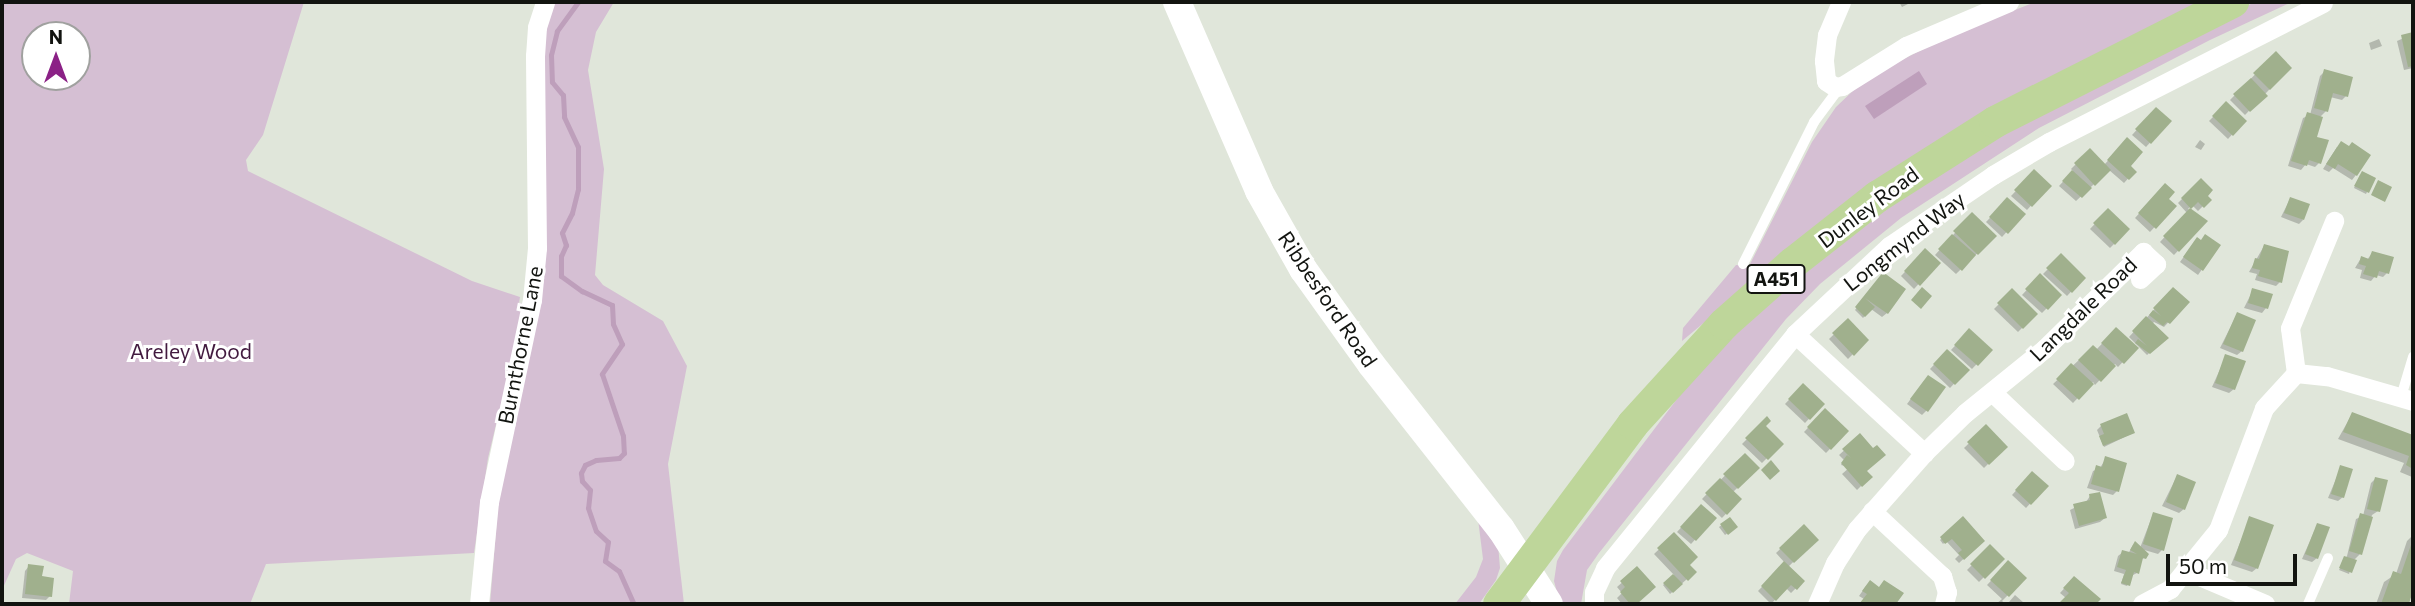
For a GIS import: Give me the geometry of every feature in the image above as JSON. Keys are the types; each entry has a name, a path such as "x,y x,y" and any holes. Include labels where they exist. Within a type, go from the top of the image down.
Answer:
{"main road":[{"name":"Ribbesford Road","path":"1177,2 1254,180 1303,269 1371,364 1501,529 1549,604"},
{"name":"Dunley Road","path":"1499,604 1633,424 1681,368 1724,324 1793,263 1877,197 1995,122 2233,2"}],"street":[{"name":"Burnthorne Lane","path":"479,604 489,502 532,300 537,248 535,57 537,27 545,2"},
{"path":"1841,2 1827,35 1824,61 1826,81 1835,87 1842,86 1906,46 2009,2"},
{"name":"Longmynd Way","path":"1594,604 1594,592 1605,568 1795,334 1889,246 1993,175 2049,142 2323,3"},
{"path":"2296,373 2290,328 2334,221"},
{"name":"Langdale Road","path":"1818,604 1835,563 1872,511 1924,453 1965,413 2043,349 2143,252 2156,264 2140,279"},
{"path":"1795,334 1924,453"},
{"path":"2296,373 2327,376 2407,399"},
{"path":"2142,604 2170,589 2218,530 2264,408 2296,373"},
{"path":"1992,392 2065,461"},
{"path":"1872,511 1942,576 1947,592 1944,604"},
{"path":"2185,570 2265,604"}],"lane":[{"path":"1743,264 1814,122 1825,103 1842,86"},
{"path":"2407,399 2413,357"},
{"path":"2308,604 2328,558"}],"green space":[{"name":"Areley Wood","path":"2,2 304,2 263,135 246,160 248,171 472,281 520,297 519,303 525,304 488,458 474,553 266,564 250,604 69,604 73,571 27,553 16,559 2,590"},
{"path":"554,2 614,2 596,32 588,70 604,169 595,275 603,285 663,321 687,366 668,464 684,604 490,604 498,506 544,278 543,38"},
{"path":"2035,2 2207,2 1808,236 1682,341 1683,328 1736,265 1749,266 1812,142 1836,107 1857,87 1892,65 1951,35"},
{"path":"2255,2 2292,2 2210,40 2039,128 1901,218 1820,284 1786,319 1599,553 1587,570 1581,604 1560,604 1554,581 1557,561 1563,550 1680,395 1752,314 1902,193 2144,55"},
{"path":"1478,519 1498,544 1500,568 1496,580 1479,604 1455,604 1476,577 1483,559"}],"shaded area":[{"path":"1919,71 1927,84 1874,119 1865,106"}],"building":[{"path":"2413,32 2413,66 2408,67 2401,35"},
{"path":"2276,51 2292,68 2270,90 2253,73"},
{"path":"2324,69 2353,77 2348,97 2333,93 2328,112 2314,108"},
{"path":"2251,78 2268,96 2250,112 2233,94"},
{"path":"2226,101 2247,121 2233,136 2212,116"},
{"path":"2156,107 2172,121 2151,144 2135,129"},
{"path":"2307,112 2323,117 2317,137 2329,140 2321,164 2309,160 2307,166 2291,161"},
{"path":"2127,137 2143,152 2131,166 2137,172 2129,180 2107,160"},
{"path":"2341,141 2349,146 2352,142 2371,155 2357,176 2338,164 2335,169 2326,164"},
{"path":"2090,148 2111,170 2095,186 2074,163"},
{"path":"2034,169 2052,186 2032,207 2014,190"},
{"path":"2072,170 2092,188 2082,198 2062,181"},
{"path":"2362,171 2376,178 2369,193 2354,186"},
{"path":"2201,178 2213,190 2208,196 2212,200 2204,208 2198,202 2191,209 2181,198"},
{"path":"2378,180 2392,187 2385,202 2371,195"},
{"path":"2165,183 2175,192 2169,199 2177,206 2156,229 2138,213"},
{"path":"2007,197 2026,214 2008,234 1989,217"},
{"path":"2290,197 2310,204 2304,220 2284,213"},
{"path":"2108,208 2130,229 2115,245 2093,223"},
{"path":"2190,208 2208,221 2179,252 2163,236"},
{"path":"1972,212 1997,236 1978,255 1953,231"},
{"path":"1952,234 1976,255 1962,271 1938,249"},
{"path":"2205,234 2221,245 2203,271 2183,257 2197,237 2201,240"},
{"path":"2264,244 2289,251 2282,283 2258,276 2260,270 2252,268 2255,258 2259,259"},
{"path":"1925,248 1941,263 1920,286 1904,271"},
{"path":"2372,251 2394,257 2389,274 2379,271 2377,278 2363,274 2366,266 2359,264 2361,256 2369,259"},
{"path":"2061,253 2086,278 2072,293 2046,268"},
{"path":"1883,272 1906,289 1888,314 1865,298 1875,307 1865,317 1855,307"},
{"path":"2040,273 2062,295 2048,310 2025,289"},
{"path":"1922,287 1932,296 1921,309 1911,300"},
{"path":"2173,287 2190,302 2170,324 2167,322 2163,326 2149,315 2153,310 2161,316 2153,308"},
{"path":"2012,288 2038,314 2023,329 1997,303"},
{"path":"2252,288 2273,294 2268,309 2248,303"},
{"path":"2237,312 2256,320 2243,352 2223,344"},
{"path":"2146,316 2169,338 2150,354 2135,343 2138,339 2147,346 2132,331"},
{"path":"1848,318 1869,340 1854,356 1832,333"},
{"path":"2116,327 2139,348 2124,364 2101,343"},
{"path":"1969,328 1993,350 1978,366 1954,345"},
{"path":"2093,345 2116,366 2101,382 2078,360"},
{"path":"1947,349 1970,370 1955,385 1933,364"},
{"path":"2225,354 2246,361 2235,390 2215,383"},
{"path":"2071,363 2094,384 2079,400 2056,379"},
{"path":"1928,375 1946,387 1928,412 1910,399"},
{"path":"1803,383 1825,404 1810,420 1788,399"},
{"path":"1825,408 1849,431 1831,450 1807,427"},
{"path":"2352,412 2413,435 2413,469 2406,465 2409,456 2343,432"},
{"path":"2127,413 2135,433 2103,446 2099,436 2104,434 2100,424"},
{"path":"1767,416 1771,421 1766,426 1784,444 1768,460 1745,438"},
{"path":"1986,424 2008,447 1989,465 1967,442"},
{"path":"1860,433 1873,448 1877,445 1886,455 1867,471 1873,477 1862,487 1841,463 1847,455 1851,458 1842,449"},
{"path":"1745,453 1760,468 1738,489 1723,474"},
{"path":"2105,456 2127,463 2119,492 2091,484 2096,465 2102,467"},
{"path":"1771,460 1780,471 1770,480 1761,470"},
{"path":"2340,465 2353,469 2344,498 2331,494"},
{"path":"2032,471 2049,486 2031,505 2015,490"},
{"path":"2177,474 2196,482 2185,510 2166,502"},
{"path":"2375,477 2388,480 2380,512 2367,509"},
{"path":"1720,478 1742,499 1727,515 1705,493"},
{"path":"2100,492 2107,518 2079,526 2073,504 2090,500 2089,494"},
{"path":"1701,504 1717,518 1696,541 1680,527"},
{"path":"2153,512 2173,518 2164,551 2143,544"},
{"path":"2360,513 2373,517 2362,555 2349,551"},
{"path":"1963,516 1985,541 1964,560 1958,553 1962,550 1952,539 1945,544 1940,537"},
{"path":"2249,516 2274,525 2258,569 2234,560"},
{"path":"1730,517 1738,527 1728,535 1720,524"},
{"path":"2317,523 2330,527 2318,559 2305,554"},
{"path":"1804,524 1819,540 1794,563 1779,548"},
{"path":"1674,532 1698,557 1690,565 1697,572 1688,581 1657,548"},
{"path":"2413,539 2413,590 2409,604 2381,604 2393,571 2401,574"},
{"path":"2135,541 2149,554 2146,559 2143,558 2139,574 2134,572 2130,586 2121,583 2126,570 2117,567 2122,550 2137,554 2130,550"},
{"path":"1990,544 2005,559 1985,579 1970,564"},
{"path":"2344,556 2357,560 2352,573 2339,568"},
{"path":"2008,560 2027,578 2009,597 1990,580"},
{"path":"1784,561 1805,581 1797,590 1791,585 1776,601 1761,586"},
{"path":"28,564 44,566 42,576 54,578 52,597 25,594"},
{"path":"1637,566 1656,587 1637,604 1630,604 1620,592 1625,587 1620,581"},
{"path":"1673,574 1683,584 1673,593 1663,583"},
{"path":"2074,576 2101,599 2096,604 2060,602 2069,593 2063,588"},
{"path":"1870,580 1879,587 1884,580 1904,593 1896,604 1859,604 1867,594 1862,591"}],"waterway":[{"path":"578,2 557,31 551,55 552,82 563,95 564,117 578,147 578,189 572,213 562,233 566,245 561,256 561,276 582,291 612,305 613,324 622,344 602,374 623,436 624,453 619,458 596,460 585,465 581,473 582,481 590,490 588,508 596,531 608,542 605,561 619,571 634,604"}]}
